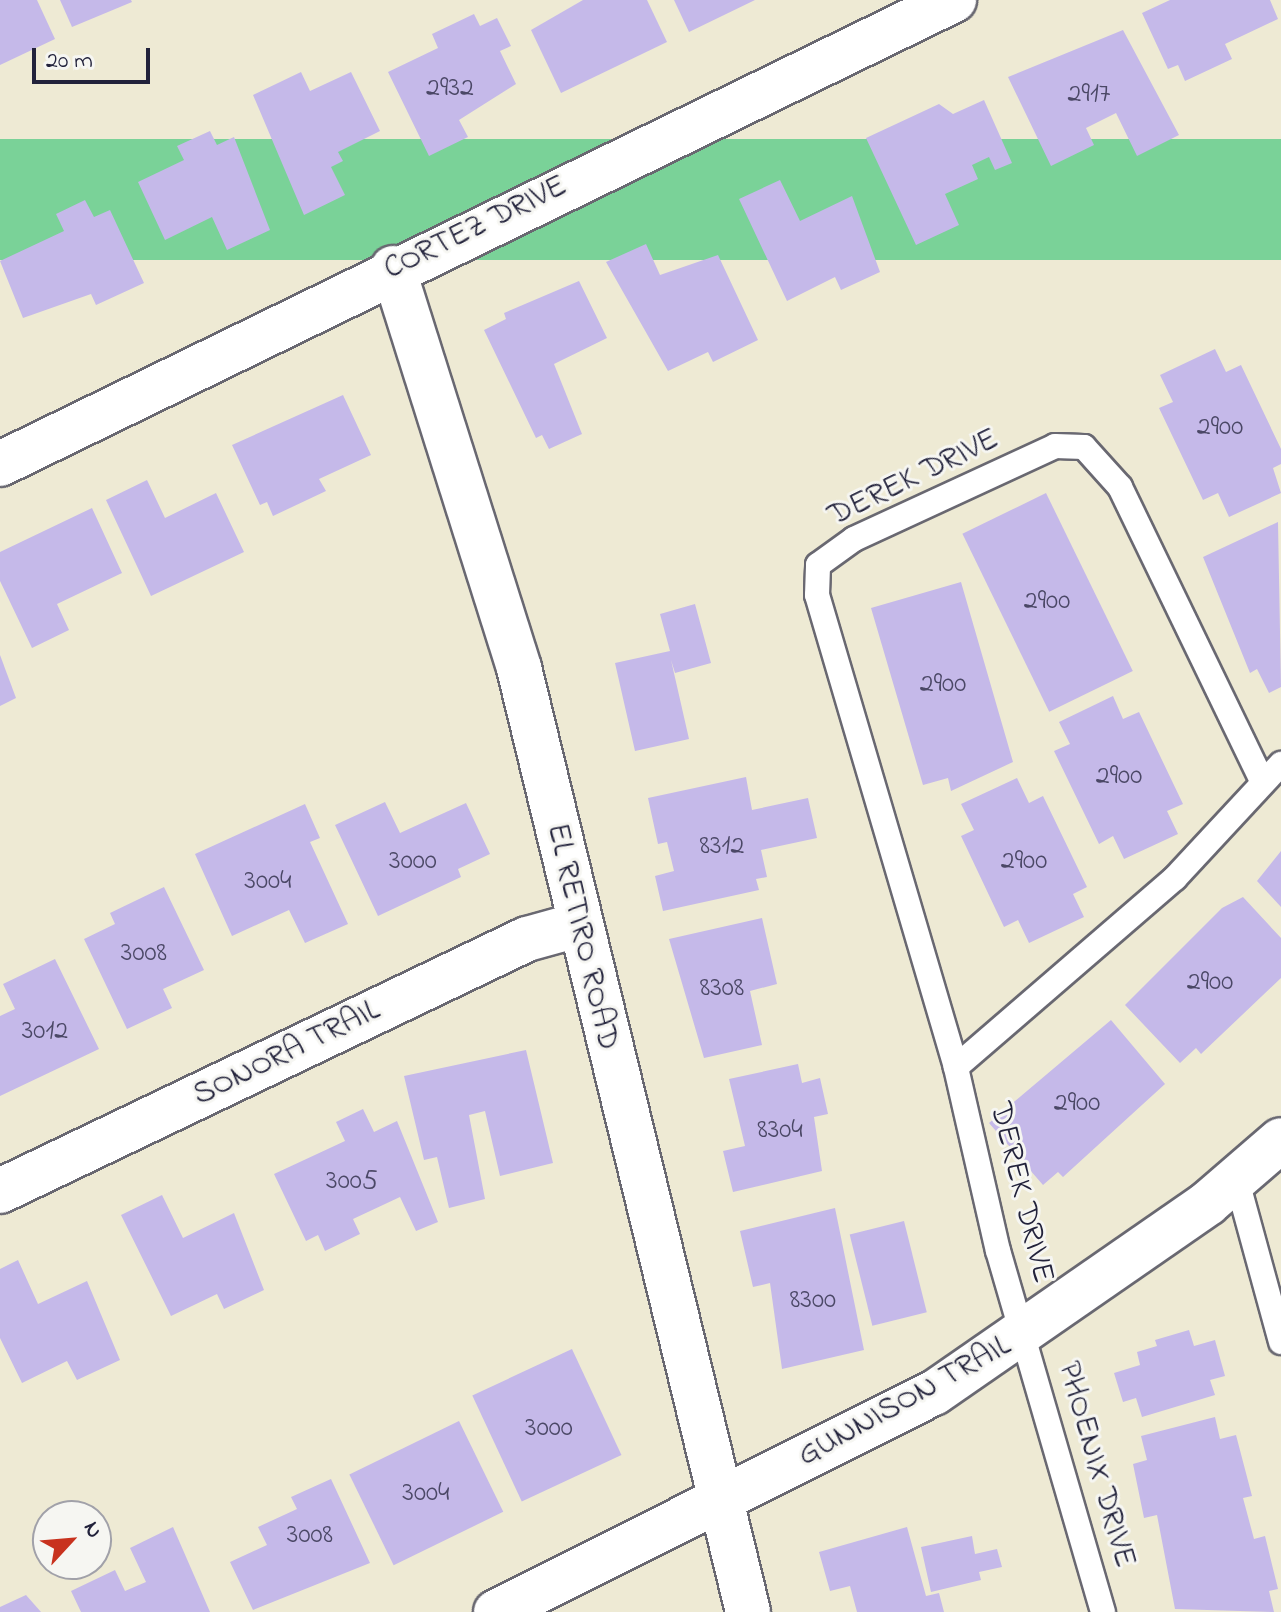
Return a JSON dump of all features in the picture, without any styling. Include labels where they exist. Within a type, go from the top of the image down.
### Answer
[{"type":"street","name":"CORTEZ DRIVE","points":[[0,464],[393,268],[954,0]]},
{"type":"street","name":"EL RETIRO ROAD","points":[[393,268],[519,668],[578,925],[748,1612]]},
{"type":"street","name":"SONORA TRAIL","points":[[0,1191],[527,939],[578,925]]},
{"type":"street","name":"GUNNISON TRAIL","points":[[496,1612],[720,1503],[934,1393],[1025,1335],[1237,1181],[1281,1140]]},
{"type":"lane","name":"DEREK DRIVE","points":[[1025,1335],[956,1067],[817,595],[818,565],[854,539],[1055,446],[1084,447],[1120,487],[1262,781]]},
{"type":"lane","name":"DEREK DRIVE","points":[[956,1067],[1175,878],[1281,764]]},
{"type":"lane","points":[[1237,1181],[1281,1342]]},
{"type":"lane","name":"PHOENIX DRIVE","points":[[1025,1335],[1103,1612]]},
{"type":"green space","points":[[0,139],[1281,139],[1281,260],[0,260]]},
{"type":"building","points":[[0,0],[37,0],[55,39],[0,65]]},
{"type":"building","points":[[60,0],[131,0],[132,2],[72,27]]},
{"type":"building","points":[[583,0],[647,0],[667,42],[561,93],[531,30]]},
{"type":"building","points":[[674,0],[755,0],[689,32]]},
{"type":"building","points":[[1170,0],[1270,0],[1278,19],[1225,44],[1232,59],[1185,81],[1178,65],[1168,69],[1142,13]]},
{"type":"building","points":[[474,14],[480,26],[497,18],[511,46],[500,51],[516,84],[459,120],[468,137],[429,156],[388,72],[438,48],[432,34]]},
{"type":"building","points":[[1123,30],[1179,135],[1137,156],[1116,113],[1086,128],[1094,145],[1051,166],[1008,77]]},
{"type":"building","points":[[301,72],[310,91],[351,72],[380,131],[338,152],[343,161],[331,167],[345,195],[304,215],[253,95]]},
{"type":"building","points":[[984,100],[1012,163],[995,170],[989,157],[972,165],[978,179],[945,194],[959,225],[916,245],[866,138],[939,104],[953,114]]},
{"type":"building","points":[[210,131],[217,145],[234,137],[270,230],[227,250],[212,217],[165,240],[138,182],[184,160],[177,146]]},
{"type":"building","points":[[780,180],[800,221],[852,196],[880,272],[841,290],[835,277],[787,301],[739,199]]},
{"type":"building","points":[[85,200],[94,217],[110,210],[144,283],[96,305],[91,294],[23,318],[0,261],[64,231],[56,214]]},
{"type":"building","points":[[646,244],[660,275],[718,255],[758,340],[713,362],[708,352],[668,371],[606,262]]},
{"type":"building","points":[[579,281],[607,338],[554,364],[582,434],[549,449],[542,435],[536,438],[484,330],[506,319],[504,313]]},
{"type":"building","points":[[1215,349],[1226,372],[1241,365],[1281,449],[1281,464],[1273,468],[1281,493],[1229,517],[1218,493],[1203,500],[1159,408],[1173,402],[1160,375]]},
{"type":"building","points":[[343,395],[371,455],[319,479],[326,491],[273,516],[267,502],[260,505],[232,445]]},
{"type":"building","points":[[147,480],[165,518],[216,493],[244,552],[151,596],[106,500]]},
{"type":"building","points":[[1046,493],[1133,671],[1049,712],[962,534]]},
{"type":"building","points":[[92,508],[122,573],[57,604],[69,630],[32,648],[0,581],[0,552]]},
{"type":"building","points":[[1278,522],[1281,687],[1269,693],[1257,669],[1250,673],[1203,557]]},
{"type":"building","points":[[961,582],[1013,762],[951,791],[948,778],[923,785],[871,608]]},
{"type":"building","points":[[695,604],[711,663],[675,673],[671,660],[689,739],[635,751],[615,663],[670,651],[660,614]]},
{"type":"building","points":[[0,655],[16,698],[0,706]]},
{"type":"building","points":[[1113,696],[1123,719],[1139,712],[1183,804],[1167,811],[1178,834],[1124,859],[1113,836],[1099,844],[1054,751],[1070,744],[1059,722]]},
{"type":"building","points":[[746,777],[752,810],[808,798],[817,838],[761,850],[767,877],[756,879],[759,890],[663,911],[655,876],[674,871],[667,842],[658,844],[648,798]]},
{"type":"building","points":[[1017,778],[1029,803],[1043,796],[1087,887],[1073,894],[1084,917],[1029,943],[1018,920],[1004,927],[961,836],[974,830],[961,804]]},
{"type":"building","points":[[385,802],[400,833],[466,803],[490,854],[458,869],[461,877],[378,916],[335,825]]},
{"type":"building","points":[[305,804],[320,838],[310,842],[348,924],[305,943],[289,910],[232,936],[195,854]]},
{"type":"building","points":[[1281,851],[1281,907],[1257,881]]},
{"type":"building","points":[[164,887],[204,970],[163,989],[172,1008],[127,1029],[84,939],[115,924],[110,913]]},
{"type":"building","points":[[1243,897],[1281,938],[1281,978],[1201,1054],[1196,1048],[1180,1063],[1125,1005],[1222,908]]},
{"type":"building","points":[[762,918],[777,984],[750,991],[762,1045],[704,1058],[669,939]]},
{"type":"building","points":[[55,959],[99,1049],[0,1096],[0,1016],[15,1009],[3,984]]},
{"type":"building","points":[[1111,1020],[1165,1084],[1063,1177],[1058,1172],[1043,1185],[989,1123]]},
{"type":"building","points":[[526,1050],[553,1163],[500,1176],[485,1111],[469,1115],[485,1199],[449,1208],[437,1157],[424,1160],[404,1076]]},
{"type":"building","points":[[798,1064],[802,1083],[820,1078],[828,1114],[814,1117],[822,1171],[733,1192],[723,1151],[745,1146],[729,1079]]},
{"type":"building","points":[[363,1109],[374,1132],[397,1121],[438,1222],[416,1231],[400,1197],[353,1219],[360,1234],[325,1251],[318,1235],[306,1241],[274,1174],[345,1141],[336,1122]]},
{"type":"building","points":[[162,1195],[183,1238],[234,1213],[264,1290],[224,1309],[217,1294],[171,1316],[121,1215]]},
{"type":"building","points":[[835,1208],[864,1350],[782,1369],[770,1283],[753,1287],[740,1231]]},
{"type":"building","points":[[904,1221],[927,1312],[872,1326],[850,1235]]},
{"type":"building","points":[[18,1260],[38,1304],[87,1281],[120,1360],[77,1380],[67,1361],[22,1383],[0,1338],[0,1269]]},
{"type":"building","points":[[1189,1330],[1194,1346],[1215,1340],[1225,1376],[1210,1380],[1215,1395],[1142,1417],[1136,1398],[1123,1402],[1114,1373],[1140,1365],[1137,1352],[1157,1346],[1155,1340]]},
{"type":"building","points":[[572,1349],[621,1455],[522,1502],[472,1395]]},
{"type":"building","points":[[1215,1417],[1220,1439],[1236,1435],[1252,1496],[1243,1498],[1254,1539],[1265,1536],[1278,1589],[1269,1591],[1274,1612],[1175,1609],[1157,1515],[1144,1518],[1133,1464],[1147,1460],[1141,1436]]},
{"type":"building","points":[[459,1421],[503,1512],[394,1565],[349,1474]]},
{"type":"building","points":[[331,1479],[370,1563],[253,1610],[230,1562],[267,1545],[258,1527],[297,1509],[291,1497]]},
{"type":"building","points":[[173,1527],[210,1612],[81,1612],[71,1591],[94,1580],[112,1580],[112,1571],[115,1570],[125,1591],[146,1582],[130,1548]]},
{"type":"building","points":[[907,1527],[926,1596],[939,1593],[944,1612],[857,1612],[850,1586],[830,1591],[819,1552]]},
{"type":"building","points":[[972,1536],[975,1554],[997,1549],[1002,1567],[979,1572],[981,1580],[931,1592],[921,1547]]},
{"type":"building","points":[[26,1595],[41,1612],[0,1612],[0,1607]]}]
